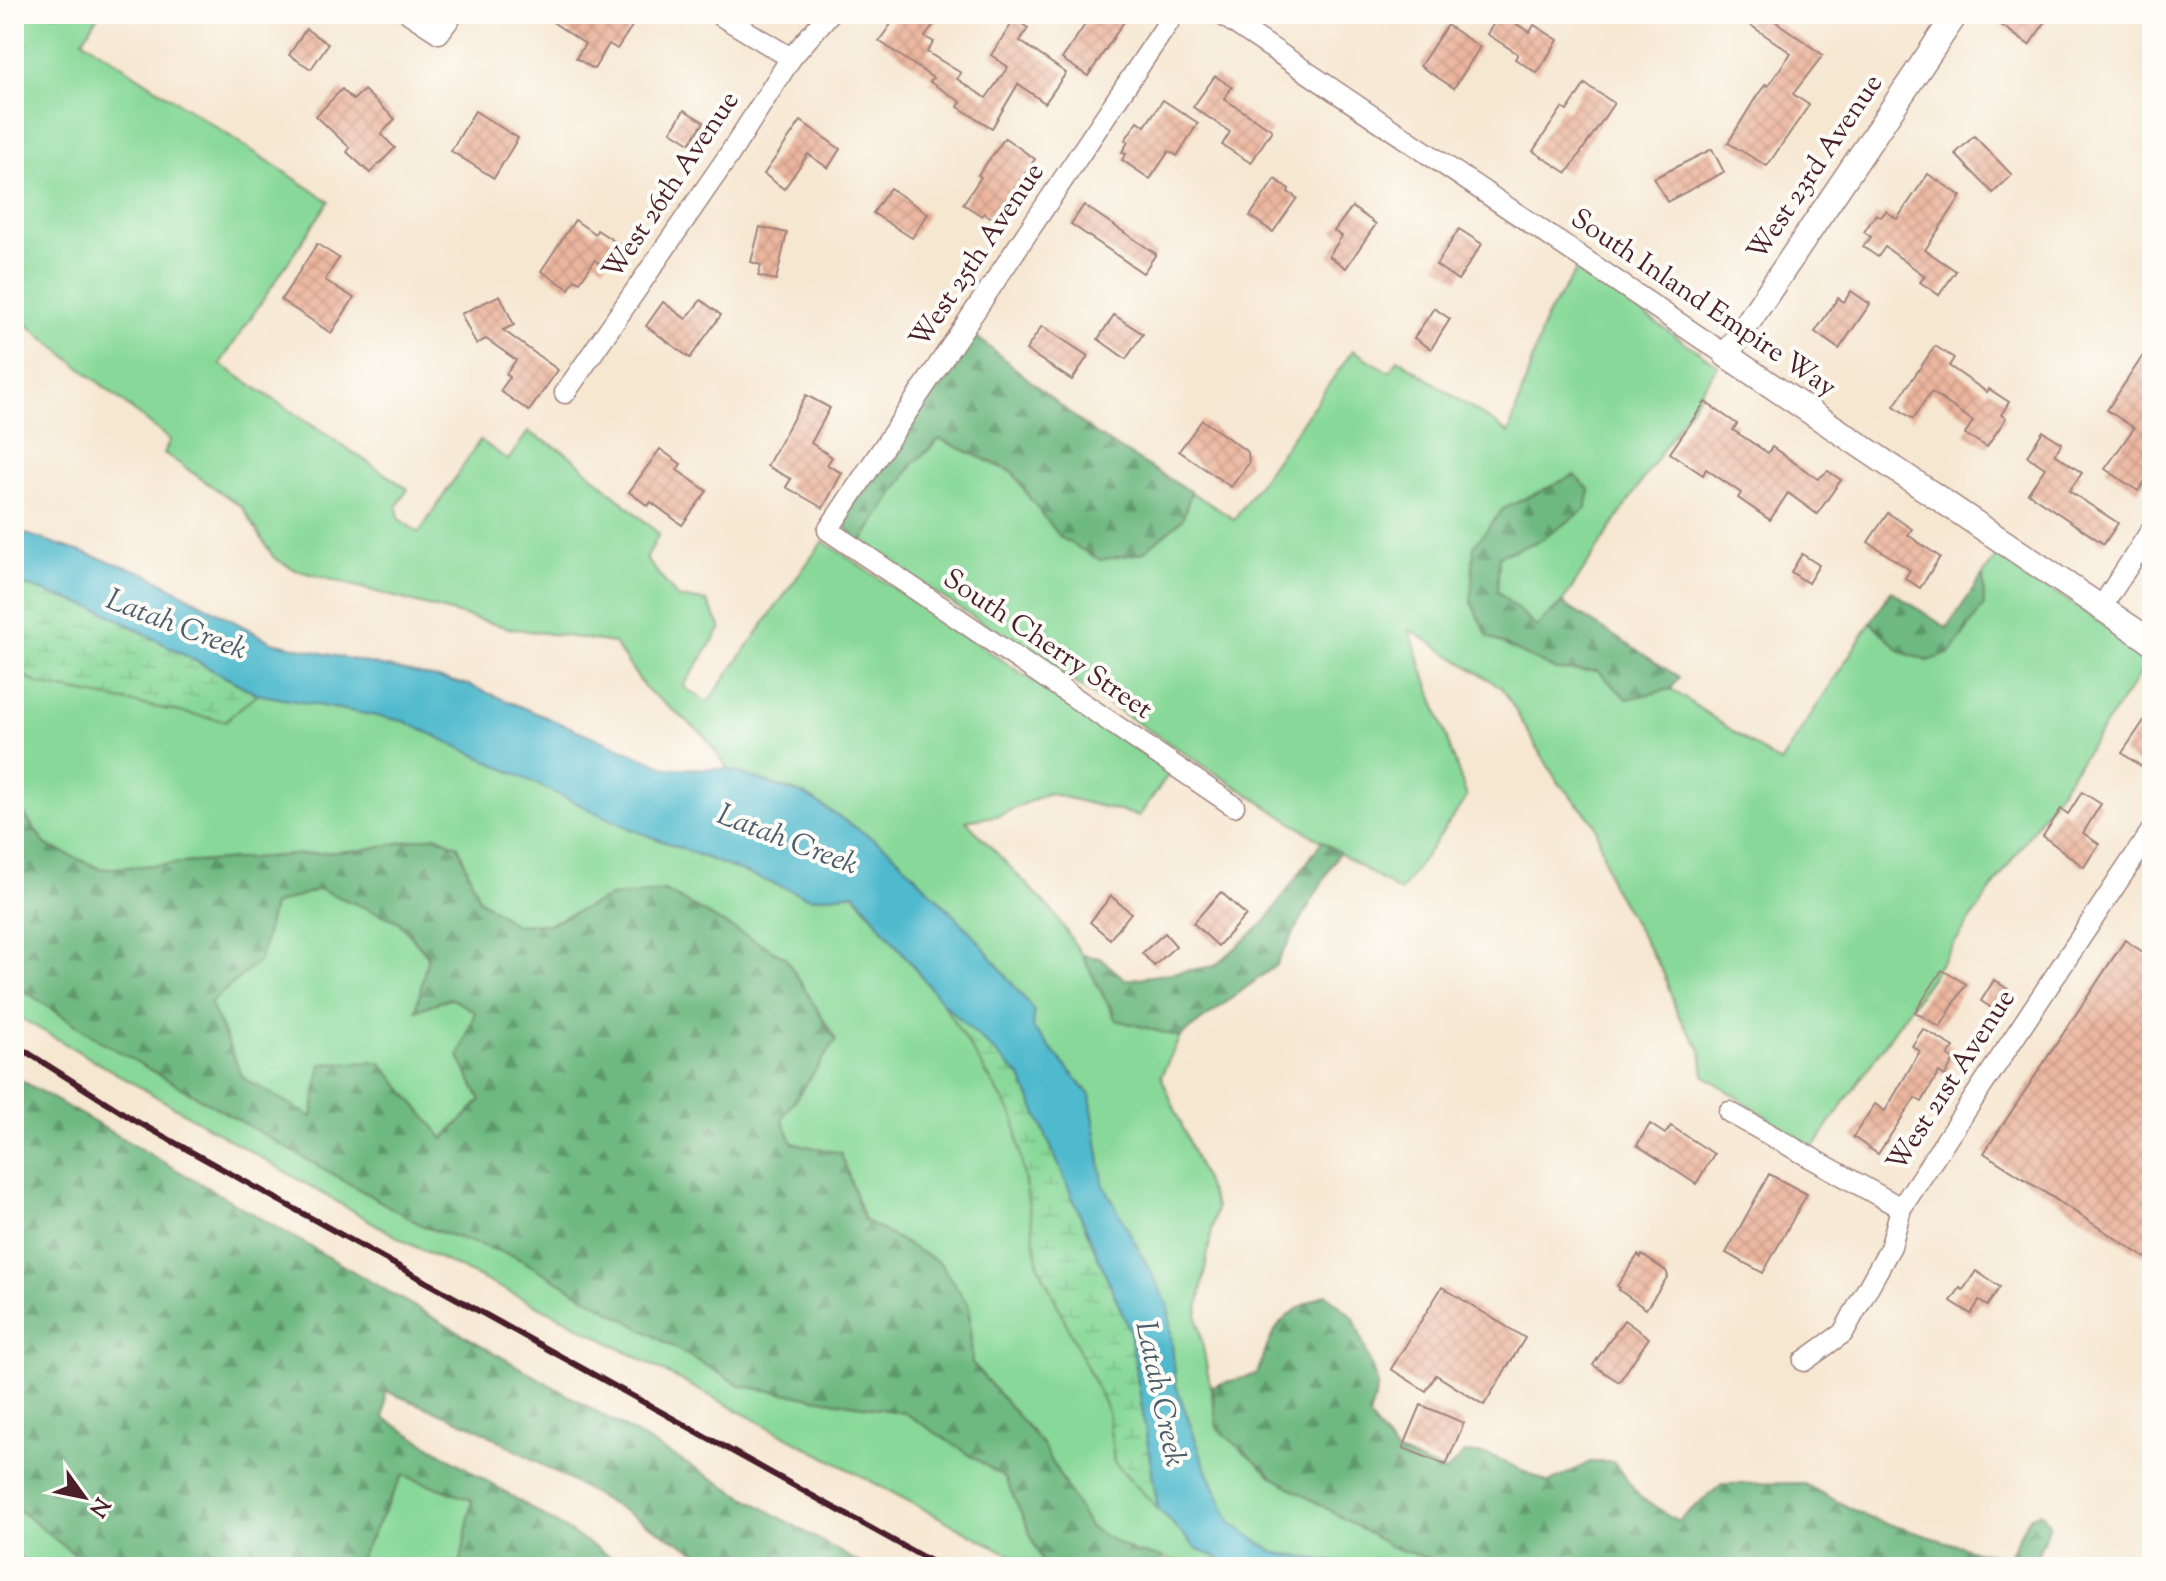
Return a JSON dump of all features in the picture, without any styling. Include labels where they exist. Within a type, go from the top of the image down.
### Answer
[{"type":"street","points":[[410,14],[439,33],[453,14]]},
{"type":"street","points":[[718,14],[791,58]]},
{"type":"street","name":"West 26th Avenue","points":[[565,393],[729,155],[791,58],[829,14]]},
{"type":"street","name":"West 25th Avenue","points":[[828,530],[1174,14]]},
{"type":"street","name":"South Inland Empire Way","points":[[1221,14],[2152,642]]},
{"type":"street","name":"West 23rd Avenue","points":[[1726,355],[1956,14]]},
{"type":"street","points":[[2101,608],[2152,529]]},
{"type":"street","name":"South Cherry Street","points":[[828,530],[1234,806]]},
{"type":"street","name":"West 21st Avenue","points":[[1804,1361],[1843,1333],[1891,1246],[1901,1208],[2152,830]]},
{"type":"street","points":[[1729,1112],[1901,1208]]},
{"type":"green space","points":[[14,14],[99,14],[83,40],[329,201],[220,364],[408,489],[397,506],[399,519],[419,533],[480,440],[508,460],[528,432],[567,453],[659,534],[646,559],[678,598],[707,601],[721,628],[683,687],[708,702],[823,541],[1170,772],[1139,816],[1048,793],[1000,815],[966,821],[1054,913],[1082,955],[1116,1020],[1180,1037],[1161,1076],[1216,1207],[1197,1315],[1218,1428],[1273,1477],[1392,1547],[1456,1567],[1368,1567],[1275,1553],[1231,1524],[1205,1466],[1176,1385],[1168,1305],[1103,1183],[1090,1095],[1033,1028],[1034,1011],[977,939],[890,850],[807,796],[728,769],[703,734],[645,688],[614,643],[509,628],[296,570],[274,558],[242,507],[164,453],[170,440],[14,314]]},
{"type":"green space","points":[[1577,269],[1718,365],[1562,603],[1536,627],[1497,591],[1499,556],[1541,540],[1574,475],[1472,580],[1556,670],[1598,671],[1627,699],[1671,689],[1780,763],[1871,622],[1901,652],[1928,661],[1984,605],[1983,575],[1998,554],[2152,657],[1813,1148],[1704,1075],[1701,1050],[1677,1013],[1664,974],[1611,884],[1595,824],[1557,781],[1502,688],[1409,629],[1467,797],[1400,892],[860,544],[914,463],[940,439],[1013,473],[1031,500],[1182,520],[1191,492],[1234,519],[1353,350],[1389,372],[1398,359],[1509,433],[1546,317]]},
{"type":"green space","points":[[972,333],[1094,433],[1191,492],[1182,520],[1142,553],[1100,560],[1061,538],[1013,472],[940,439],[914,463],[860,544],[847,528],[846,514]]},
{"type":"green space","points":[[1574,475],[1590,490],[1586,509],[1541,540],[1499,556],[1497,591],[1536,627],[1562,603],[1679,677],[1671,689],[1627,699],[1598,671],[1556,670],[1488,637],[1471,601],[1474,546],[1503,509]]},
{"type":"green space","points":[[1983,575],[1984,605],[1951,653],[1928,661],[1901,652],[1871,622],[1891,591],[1947,628]]},
{"type":"green space","points":[[14,582],[101,610],[257,694],[225,721],[39,684],[14,671]]},
{"type":"green space","points":[[14,671],[39,684],[225,721],[257,694],[404,721],[631,829],[811,898],[854,893],[941,1001],[1014,1117],[1039,1266],[1108,1411],[1114,1462],[1197,1549],[1238,1567],[1205,1567],[1136,1553],[1089,1527],[1042,1444],[972,1363],[969,1306],[940,1263],[863,1220],[841,1153],[793,1144],[781,1119],[836,1040],[610,898],[549,924],[515,925],[479,899],[458,846],[435,836],[362,850],[101,869],[46,845],[14,800]]},
{"type":"green space","points":[[14,800],[46,845],[101,869],[362,850],[435,836],[458,846],[479,899],[515,925],[549,924],[610,897],[665,891],[785,957],[836,1040],[782,1119],[793,1143],[841,1153],[864,1220],[940,1263],[969,1306],[972,1363],[1042,1444],[1089,1527],[1136,1553],[1162,1557],[1161,1567],[1045,1567],[1005,1478],[905,1413],[742,1386],[514,1256],[425,1227],[102,1042],[14,984]],"holes":[[[319,889],[398,921],[428,955],[416,1010],[451,998],[475,1012],[459,1057],[481,1100],[444,1139],[380,1062],[321,1064],[312,1117],[243,1078],[210,1003],[260,960],[273,905]]]},
{"type":"green space","points":[[1322,841],[1339,852],[1276,965],[1180,1037],[1116,1020],[1082,955],[1100,958],[1126,980],[1215,966],[1265,922]]},
{"type":"green space","points":[[319,888],[398,921],[428,956],[417,1010],[451,998],[475,1012],[459,1057],[481,1100],[443,1139],[380,1062],[321,1064],[312,1118],[243,1078],[210,1003],[260,960],[273,905]]},
{"type":"green space","points":[[14,984],[102,1042],[425,1227],[514,1256],[742,1386],[905,1413],[1005,1478],[1045,1567],[1033,1567],[563,1318],[408,1243],[14,1014]]},
{"type":"green space","points":[[941,1001],[1021,1077],[1130,1331],[1158,1509],[1114,1462],[1108,1411],[1039,1266],[1014,1117]]},
{"type":"green space","points":[[14,1076],[866,1567],[723,1567],[475,1427],[386,1391],[384,1418],[627,1567],[460,1567],[472,1500],[403,1475],[355,1567],[203,1567],[178,1552],[150,1567],[90,1567],[14,1506]]},
{"type":"green space","points":[[1326,1294],[1354,1318],[1378,1385],[1369,1417],[1396,1452],[1446,1472],[1464,1453],[1490,1455],[1549,1483],[1590,1462],[1613,1462],[1640,1497],[1678,1521],[1722,1484],[1802,1483],[1869,1518],[1976,1551],[2008,1557],[2029,1517],[2041,1512],[2050,1524],[2036,1558],[2041,1567],[1456,1567],[1392,1547],[1273,1477],[1217,1428],[1212,1386],[1257,1374],[1268,1344],[1280,1324],[1297,1309]]},
{"type":"green space","points":[[403,1475],[472,1500],[460,1567],[355,1567]]},
{"type":"green space","points":[[14,1506],[90,1567],[31,1567],[14,1553]]},
{"type":"green space","points":[[178,1552],[203,1567],[150,1567]]},
{"type":"water","name":"Latah Creek","points":[[14,530],[145,573],[272,642],[469,685],[668,768],[728,769],[807,796],[890,850],[976,938],[1034,1011],[1033,1028],[1090,1095],[1103,1183],[1168,1305],[1176,1385],[1205,1466],[1231,1523],[1275,1553],[1368,1567],[1238,1567],[1197,1549],[1158,1509],[1130,1331],[1021,1077],[941,1001],[855,893],[811,898],[631,829],[404,721],[257,694],[101,610],[14,582]]},
{"type":"building","points":[[541,14],[640,14],[617,49],[609,44],[594,69],[576,58],[585,44]]},
{"type":"building","points":[[898,14],[941,14],[925,37],[934,42],[927,52],[961,73],[957,79],[986,98],[1008,67],[991,55],[1015,19],[1028,28],[1020,41],[1066,73],[1045,103],[1018,84],[992,128],[958,107],[961,102],[930,82],[933,78],[879,41]]},
{"type":"building","points":[[1092,14],[1115,14],[1125,20],[1088,76],[1062,59]]},
{"type":"building","points":[[1500,14],[1530,32],[1534,25],[1558,40],[1537,73],[1515,59],[1518,54],[1487,34]]},
{"type":"building","points":[[1751,14],[1761,14],[1775,21],[1823,55],[1793,94],[1809,105],[1767,166],[1728,143],[1756,97],[1766,84],[1768,86],[1791,53],[1746,22]]},
{"type":"building","points":[[1986,14],[2051,14],[2029,45]]},
{"type":"building","points":[[1447,25],[1480,47],[1454,88],[1420,66]]},
{"type":"building","points":[[306,29],[328,44],[311,69],[289,55]]},
{"type":"building","points":[[1215,76],[1232,87],[1224,99],[1272,130],[1251,163],[1222,145],[1230,132],[1193,107]]},
{"type":"building","points":[[1585,84],[1614,103],[1567,173],[1533,151],[1562,108],[1567,111]]},
{"type":"building","points":[[342,89],[353,100],[364,90],[395,119],[381,134],[395,148],[370,173],[347,152],[350,148],[316,116]]},
{"type":"building","points":[[1163,100],[1198,123],[1177,156],[1169,151],[1150,179],[1122,160],[1126,154],[1122,152],[1128,142],[1125,140],[1138,121],[1145,126]]},
{"type":"building","points":[[684,110],[704,122],[690,143],[671,131]]},
{"type":"building","points":[[475,111],[518,138],[494,178],[451,151]]},
{"type":"building","points":[[801,121],[840,149],[828,168],[808,154],[784,189],[764,174]]},
{"type":"building","points":[[1974,136],[2012,175],[1993,193],[1955,154]]},
{"type":"building","points":[[1005,138],[1035,159],[994,219],[984,213],[982,216],[963,204],[981,177],[978,175]]},
{"type":"building","points":[[1712,149],[1724,172],[1667,202],[1654,178]]},
{"type":"building","points":[[1928,174],[1961,196],[1925,250],[1956,271],[1939,295],[1920,282],[1925,276],[1885,247],[1878,257],[1863,247],[1871,237],[1864,232],[1876,214],[1881,217],[1886,211],[1897,219]]},
{"type":"building","points":[[1275,179],[1297,198],[1273,232],[1250,216]]},
{"type":"building","points":[[890,188],[928,214],[912,238],[873,213]]},
{"type":"building","points":[[1084,205],[1156,254],[1143,273],[1071,224]]},
{"type":"building","points":[[1352,207],[1376,224],[1346,268],[1329,256],[1342,236],[1334,231]]},
{"type":"building","points":[[575,220],[595,234],[597,230],[619,244],[604,267],[595,260],[580,282],[575,279],[569,289],[541,271]]},
{"type":"building","points":[[760,227],[787,233],[776,280],[758,276],[761,265],[751,262]]},
{"type":"building","points":[[1459,229],[1482,244],[1458,280],[1436,265]]},
{"type":"building","points":[[317,244],[339,258],[325,280],[354,298],[331,333],[281,300]]},
{"type":"building","points":[[1851,291],[1870,304],[1839,349],[1815,332],[1838,298],[1844,302]]},
{"type":"building","points":[[500,295],[514,325],[503,330],[558,370],[529,411],[500,391],[510,377],[506,374],[516,360],[486,339],[476,344],[461,314]]},
{"type":"building","points":[[701,300],[721,315],[690,358],[646,326],[663,302],[686,319]]},
{"type":"building","points":[[1434,308],[1450,319],[1431,349],[1414,338]]},
{"type":"building","points":[[1114,315],[1143,334],[1126,359],[1098,339]]},
{"type":"building","points":[[1042,326],[1088,356],[1072,380],[1026,350]]},
{"type":"building","points":[[2152,342],[2152,471],[2138,491],[2105,469],[2134,428],[2107,410]]},
{"type":"building","points":[[1935,346],[1954,358],[1949,366],[1987,392],[1989,389],[2009,402],[2001,415],[2006,418],[1987,447],[1965,434],[1973,421],[1931,392],[1913,419],[1894,406]]},
{"type":"building","points":[[806,395],[830,408],[811,443],[832,457],[827,465],[842,473],[823,508],[786,487],[791,479],[767,466]]},
{"type":"building","points":[[1705,402],[1737,424],[1733,430],[1768,453],[1772,447],[1818,479],[1828,471],[1841,480],[1817,514],[1788,493],[1770,520],[1738,498],[1741,493],[1706,469],[1703,475],[1670,453]]},
{"type":"building","points":[[1202,420],[1248,452],[1249,463],[1231,487],[1179,451]]},
{"type":"building","points":[[2043,431],[2062,443],[2055,454],[2082,473],[2069,491],[2118,523],[2104,544],[2028,493],[2045,468],[2027,456]]},
{"type":"building","points":[[660,449],[681,464],[677,470],[707,491],[682,525],[651,502],[648,506],[629,492]]},
{"type":"building","points":[[1888,513],[1912,529],[1908,535],[1940,557],[1920,588],[1905,578],[1910,570],[1868,542]]},
{"type":"building","points":[[1802,554],[1819,565],[1808,583],[1791,572]]},
{"type":"building","points":[[2152,709],[2152,774],[2122,753]]},
{"type":"building","points":[[2082,792],[2101,804],[2083,833],[2099,844],[2084,867],[2043,836],[2061,809],[2068,814]]},
{"type":"building","points":[[1221,892],[1246,915],[1218,946],[1193,923]]},
{"type":"building","points":[[1111,896],[1131,913],[1110,939],[1090,922]]},
{"type":"building","points":[[1165,933],[1176,946],[1154,966],[1142,953]]},
{"type":"building","points":[[2125,940],[2152,958],[2152,1262],[1984,1153]]},
{"type":"building","points":[[1942,970],[1966,984],[1940,1027],[1915,1012]]},
{"type":"building","points":[[1994,980],[2009,990],[1995,1010],[1981,1001]]},
{"type":"building","points":[[1923,1029],[1954,1047],[1948,1056],[1954,1060],[1945,1076],[1939,1072],[1922,1102],[1915,1098],[1878,1154],[1853,1137],[1875,1104],[1885,1111],[1920,1051],[1912,1046]]},
{"type":"building","points":[[1650,1124],[1665,1134],[1671,1126],[1714,1154],[1696,1184],[1637,1145]]},
{"type":"building","points":[[1769,1174],[1807,1194],[1763,1273],[1726,1253]]},
{"type":"building","points":[[1638,1255],[1666,1271],[1668,1276],[1646,1309],[1617,1286]]},
{"type":"building","points":[[1976,1271],[2000,1287],[1987,1306],[1979,1301],[1971,1314],[1951,1301]]},
{"type":"building","points":[[1442,1287],[1525,1338],[1484,1405],[1436,1375],[1426,1391],[1391,1369]]},
{"type":"building","points":[[1624,1320],[1649,1338],[1619,1382],[1593,1365]]},
{"type":"building","points":[[1421,1405],[1464,1423],[1446,1465],[1403,1448]]},
{"type":"railway","points":[[14,1044],[134,1120],[941,1567]]}]
